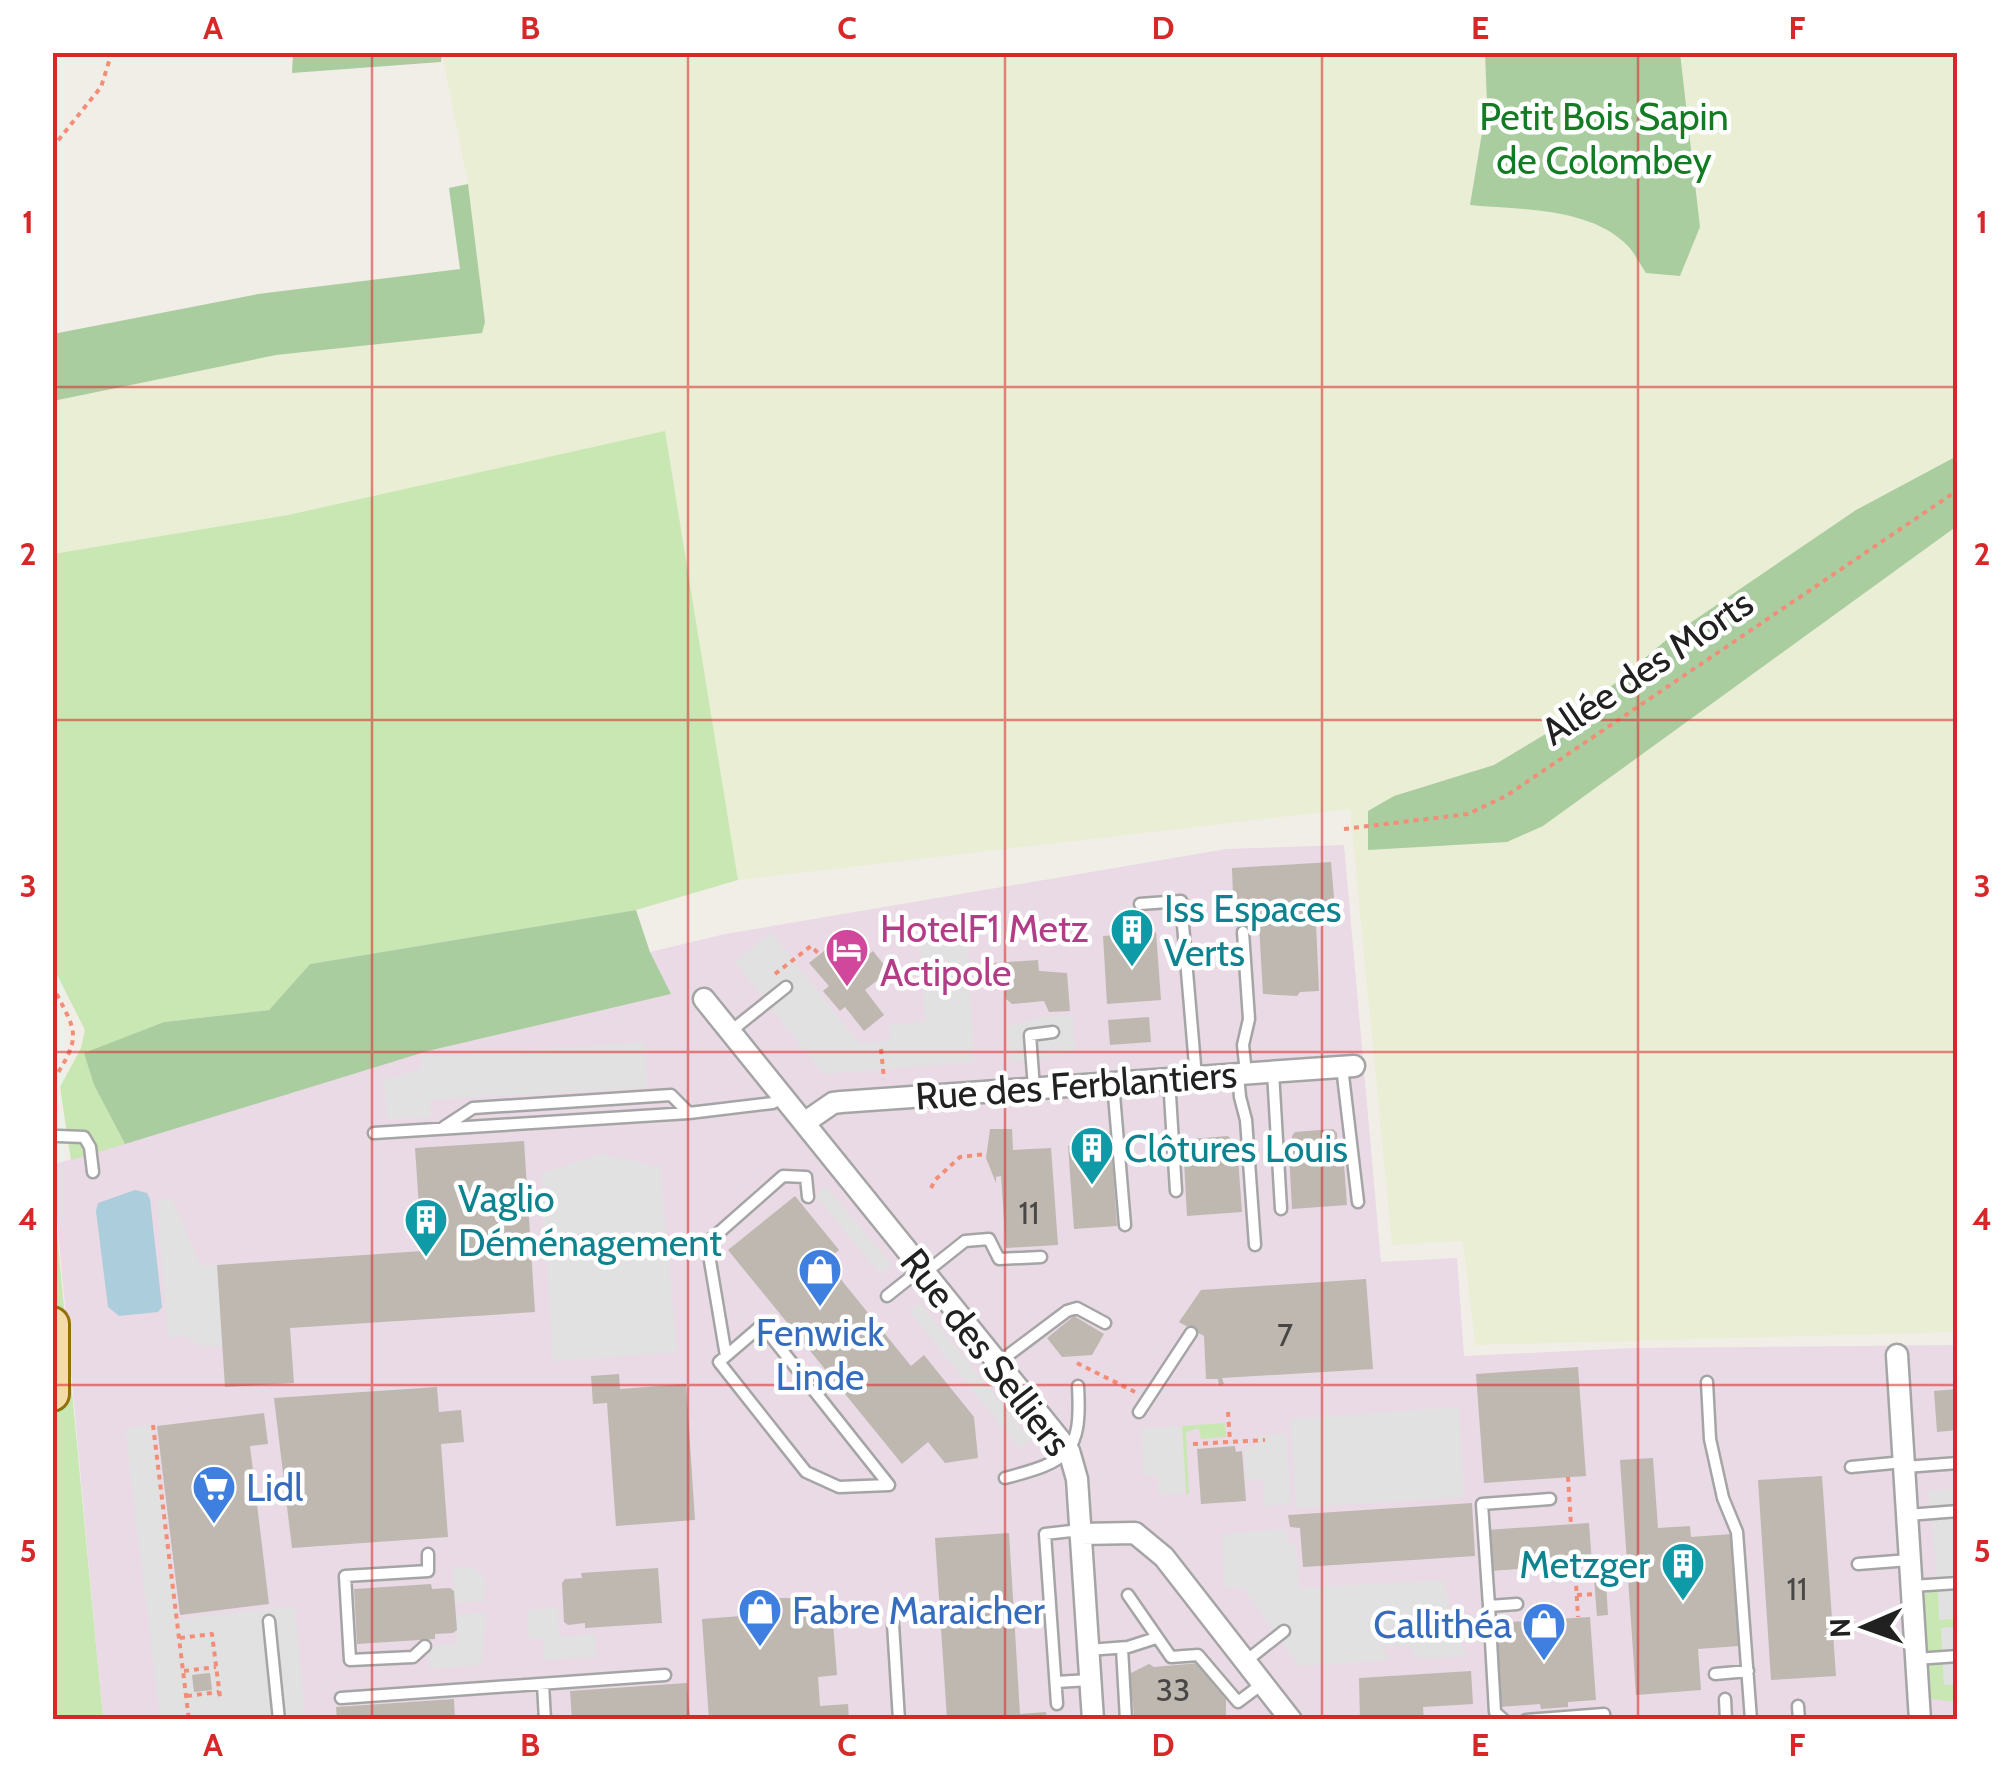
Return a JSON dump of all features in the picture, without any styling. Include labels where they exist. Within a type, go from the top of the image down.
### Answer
[{"type":"main road","points":[[52,1324],[52,1394]]},
{"type":"street","name":"Rue des Selliers","points":[[704,1000],[1069,1451],[1077,1479],[1093,1720]]},
{"type":"street","name":"Rue des Ferblantiers","points":[[804,1122],[833,1103],[1348,1067]]},
{"type":"street","points":[[1897,1355],[1920,1720]]},
{"type":"street","points":[[1080,1532],[1135,1534],[1164,1557],[1291,1720]]},
{"type":"lane","points":[[1140,904],[1181,901],[1196,1077]]},
{"type":"lane","points":[[1243,932],[1249,1018],[1240,1097],[1246,1120],[1255,1245]]},
{"type":"lane","points":[[730,1031],[786,988]]},
{"type":"lane","points":[[1034,1088],[1030,1034],[1053,1032]]},
{"type":"lane","points":[[1348,1067],[1358,1202]]},
{"type":"lane","points":[[1273,1072],[1280,1209]]},
{"type":"lane","points":[[1169,1079],[1176,1191]]},
{"type":"lane","points":[[1113,1083],[1125,1225]]},
{"type":"lane","points":[[441,1129],[473,1108],[653,1096],[671,1095],[689,1113]]},
{"type":"lane","points":[[374,1133],[689,1113],[773,1103],[784,1096]]},
{"type":"lane","points":[[58,1136],[84,1137],[90,1146],[93,1172]]},
{"type":"lane","points":[[726,1356],[707,1244],[782,1176],[806,1177],[808,1197]]},
{"type":"lane","points":[[887,1296],[964,1241],[988,1239],[999,1259],[1041,1257]]},
{"type":"lane","points":[[999,1362],[1067,1311],[1078,1308],[1105,1323]]},
{"type":"lane","points":[[762,1325],[888,1485],[839,1487],[806,1472],[719,1362],[726,1356],[762,1325]]},
{"type":"lane","points":[[1139,1412],[1191,1333]]},
{"type":"lane","points":[[1708,1382],[1710,1440],[1723,1498],[1737,1532],[1751,1720]]},
{"type":"lane","points":[[1005,1478],[1043,1468],[1069,1451],[1080,1422],[1078,1386]]},
{"type":"lane","points":[[1850,1467],[1958,1463]]},
{"type":"lane","points":[[1504,1720],[1495,1712],[1482,1504],[1550,1499]]},
{"type":"lane","points":[[1908,1515],[1958,1511]]},
{"type":"lane","points":[[1058,1704],[1045,1534],[1080,1532]]},
{"type":"lane","points":[[425,1646],[412,1656],[350,1660],[345,1576],[428,1570],[428,1554]]},
{"type":"lane","points":[[1858,1564],[1910,1560]]},
{"type":"lane","points":[[1912,1586],[1958,1583]]},
{"type":"lane","points":[[1128,1596],[1170,1657],[1198,1655],[1238,1702],[1262,1683]]},
{"type":"lane","points":[[1489,1606],[1517,1604]]},
{"type":"lane","points":[[269,1621],[279,1720]]},
{"type":"lane","points":[[894,1624],[899,1720]]},
{"type":"lane","points":[[1246,1661],[1284,1630]]},
{"type":"lane","points":[[1088,1650],[1122,1648],[1156,1638]]},
{"type":"lane","points":[[1122,1648],[1126,1720]]},
{"type":"lane","points":[[1916,1658],[1958,1656]]},
{"type":"lane","points":[[1715,1674],[1748,1672]]},
{"type":"lane","points":[[341,1698],[665,1675]]},
{"type":"lane","points":[[1056,1682],[1090,1680]]},
{"type":"lane","points":[[542,1684],[545,1720]]},
{"type":"lane","points":[[1725,1699],[1726,1720]]},
{"type":"lane","points":[[1798,1706],[1799,1720]]},
{"type":"lane","points":[[1526,1720],[1604,1714],[1605,1720]]},
{"type":"path","points":[[52,148],[101,87],[112,52]]},
{"type":"path","name":"Allée des Morts","points":[[1344,829],[1468,814],[1506,796],[1958,490]]},
{"type":"path","points":[[776,974],[811,946],[818,953]]},
{"type":"path","points":[[52,984],[76,1036],[74,1050],[52,1082]]},
{"type":"path","points":[[881,1049],[885,1098]]},
{"type":"path","points":[[931,1188],[960,1157],[986,1154]]},
{"type":"path","points":[[1077,1363],[1148,1400]]},
{"type":"path","points":[[1228,1412],[1230,1442]]},
{"type":"path","points":[[152,1425],[190,1720]]},
{"type":"path","points":[[1193,1444],[1265,1440]]},
{"type":"path","points":[[1568,1477],[1571,1525]]},
{"type":"path","points":[[1575,1566],[1578,1618]]},
{"type":"path","points":[[1577,1595],[1595,1594]]},
{"type":"path","points":[[180,1638],[212,1634],[220,1695],[187,1696]]},
{"type":"path","points":[[184,1671],[216,1667]]},
{"type":"shaded area","points":[[1344,845],[1381,1262],[1457,1258],[1464,1356],[1633,1348],[1957,1345],[1957,1719],[103,1719],[52,1165],[428,1051],[670,994],[650,952],[725,934],[1226,849]]},
{"type":"shaded area","points":[[966,923],[974,1062],[823,1074],[735,962],[771,932],[859,1043],[890,1041],[889,1025],[925,1021],[919,927]]},
{"type":"shaded area","points":[[1073,1016],[1074,1053],[1053,1055],[1051,1042],[1050,1058],[1010,1061],[1008,1026],[1042,1017]]},
{"type":"shaded area","points":[[645,1042],[647,1088],[430,1100],[431,1117],[387,1119],[384,1079],[420,1070],[420,1057]]},
{"type":"shaded area","points":[[601,1154],[660,1167],[677,1352],[553,1361],[541,1174]]},
{"type":"shaded area","points":[[826,1186],[892,1265],[880,1274],[815,1195]]},
{"type":"shaded area","points":[[172,1199],[200,1265],[217,1265],[223,1346],[204,1347],[183,1336],[168,1337],[157,1200]]},
{"type":"shaded area","points":[[920,1303],[1031,1440],[1020,1449],[909,1311]]},
{"type":"shaded area","points":[[1459,1407],[1464,1497],[1296,1508],[1290,1419]]},
{"type":"shaded area","points":[[153,1425],[178,1619],[295,1606],[305,1719],[160,1719],[125,1429]]},
{"type":"shaded area","points":[[1182,1426],[1186,1493],[1158,1494],[1157,1475],[1143,1475],[1141,1428]]},
{"type":"shaded area","points":[[1287,1434],[1291,1504],[1264,1506],[1263,1479],[1246,1480],[1244,1447],[1257,1446],[1257,1436]]},
{"type":"shaded area","points":[[1957,1488],[1957,1618],[1939,1620],[1938,1592],[1951,1590],[1951,1577],[1937,1577],[1928,1491]]},
{"type":"shaded area","points":[[1287,1529],[1288,1544],[1296,1544],[1299,1588],[1443,1580],[1458,1640],[1468,1656],[1417,1659],[1408,1645],[1382,1646],[1390,1660],[1299,1666],[1243,1588],[1224,1585],[1222,1534]]},
{"type":"shaded area","points":[[452,1567],[480,1572],[487,1586],[483,1587],[484,1601],[455,1603]]},
{"type":"shaded area","points":[[557,1607],[559,1637],[594,1634],[596,1657],[544,1660],[543,1638],[529,1639],[527,1610]]},
{"type":"shaded area","points":[[486,1612],[481,1665],[429,1669],[427,1646],[457,1644],[456,1615]]},
{"type":"shaded area","points":[[1957,1627],[1957,1684],[1944,1685],[1941,1628]]},
{"type":"green space","points":[[293,52],[442,53],[441,62],[292,73]]},
{"type":"green space","points":[[442,53],[1957,53],[1957,1332],[1475,1345],[1463,1241],[1392,1245],[1350,809],[738,880],[665,431],[288,515],[53,554],[53,401],[276,355],[482,332],[485,322],[468,184]]},
{"type":"green space","name":"Petit Bois Sapin de Colombey","points":[[1485,53],[1680,53],[1700,227],[1680,276],[1646,273],[1628,246],[1612,233],[1574,217],[1470,205],[1487,103]]},
{"type":"green space","points":[[468,184],[485,322],[482,333],[276,355],[53,401],[53,334],[258,294],[460,269],[449,188]]},
{"type":"green space","points":[[665,431],[738,880],[636,910],[310,964],[269,1010],[164,1022],[85,1053],[94,1085],[125,1144],[71,1160],[60,1087],[81,1048],[85,1030],[53,967],[53,554],[288,515]]},
{"type":"green space","points":[[1957,456],[1957,526],[1543,826],[1507,842],[1368,850],[1368,811],[1394,796],[1494,765],[1577,715],[1671,636],[1856,510]]},
{"type":"green space","points":[[636,910],[650,952],[671,994],[428,1051],[125,1144],[94,1085],[84,1053],[164,1022],[269,1010],[310,964]]},
{"type":"green space","points":[[53,1191],[103,1719],[53,1719]]},
{"type":"green space","points":[[1225,1423],[1226,1437],[1201,1439],[1199,1428],[1186,1432],[1186,1494],[1182,1426]]},
{"type":"green space","points":[[1932,1590],[1938,1592],[1940,1620],[1957,1618],[1957,1627],[1941,1628],[1942,1650],[1928,1651],[1924,1595]]},
{"type":"green space","points":[[1943,1664],[1944,1684],[1957,1684],[1957,1702],[1931,1699],[1928,1665]]},
{"type":"water","points":[[135,1190],[147,1193],[150,1199],[162,1307],[158,1312],[119,1316],[108,1307],[96,1211],[98,1203]]},
{"type":"building","points":[[1331,862],[1336,921],[1316,923],[1319,991],[1300,992],[1297,996],[1263,994],[1259,925],[1234,925],[1232,868]]},
{"type":"building","name":"Iss Espaces Verts","points":[[1156,932],[1161,1000],[1107,1004],[1103,936]]},
{"type":"building","name":"HotelF1 Metz Actipole","points":[[829,947],[848,970],[873,951],[889,971],[865,990],[884,1015],[864,1031],[845,1007],[840,1011],[823,991],[829,986],[809,963]]},
{"type":"building","points":[[1038,960],[1039,971],[1067,973],[1070,1011],[1049,1012],[1044,1001],[1012,1004],[1006,999],[1004,979],[995,974],[994,963]]},
{"type":"building","points":[[1149,1017],[1151,1042],[1110,1045],[1108,1020]]},
{"type":"building","points":[[990,1129],[1012,1129],[1013,1150],[1051,1148],[1058,1245],[1006,1248],[1001,1176],[996,1177],[996,1183],[986,1158]]},
{"type":"building","points":[[1333,1129],[1337,1133],[1338,1151],[1343,1151],[1347,1205],[1292,1209],[1292,1136],[1295,1132]]},
{"type":"building","points":[[1228,1136],[1232,1140],[1233,1158],[1238,1158],[1242,1212],[1187,1216],[1187,1143],[1190,1139]]},
{"type":"building","name":"Vaglio Déménagement","points":[[524,1141],[535,1312],[290,1328],[294,1383],[225,1387],[217,1265],[422,1251],[415,1148]]},
{"type":"building","name":"Clôtures Louis","points":[[1111,1143],[1117,1226],[1074,1229],[1068,1146]]},
{"type":"building","name":"Fenwick Linde","points":[[795,1196],[839,1250],[826,1261],[911,1366],[924,1355],[974,1417],[978,1458],[945,1463],[928,1442],[902,1464],[728,1250]]},
{"type":"building","points":[[1366,1279],[1373,1369],[1222,1378],[1224,1384],[1219,1386],[1218,1379],[1206,1379],[1204,1336],[1179,1322],[1201,1290]]},
{"type":"building","points":[[1074,1316],[1104,1334],[1092,1355],[1062,1357],[1047,1338]]},
{"type":"building","points":[[1578,1367],[1586,1476],[1484,1483],[1476,1374]]},
{"type":"building","points":[[619,1374],[620,1389],[686,1384],[695,1520],[616,1526],[607,1403],[593,1404],[591,1376]]},
{"type":"building","points":[[437,1387],[439,1412],[461,1410],[464,1442],[441,1444],[448,1537],[292,1548],[274,1398]]},
{"type":"building","points":[[1958,1389],[1958,1430],[1937,1432],[1934,1391]]},
{"type":"building","name":"Lidl","points":[[264,1413],[268,1444],[250,1446],[269,1604],[180,1615],[157,1426]]},
{"type":"building","points":[[1235,1446],[1236,1452],[1242,1451],[1246,1501],[1201,1504],[1197,1449]]},
{"type":"building","name":"Metzger","points":[[1653,1458],[1658,1528],[1690,1526],[1691,1537],[1732,1534],[1739,1646],[1698,1649],[1701,1690],[1636,1695],[1620,1460]]},
{"type":"building","points":[[1822,1476],[1836,1676],[1771,1680],[1758,1480]]},
{"type":"building","points":[[1472,1503],[1475,1556],[1303,1567],[1300,1528],[1290,1527],[1288,1515]]},
{"type":"building","points":[[1589,1523],[1592,1564],[1490,1571],[1487,1530]]},
{"type":"building","points":[[1009,1533],[1020,1714],[1046,1712],[1047,1720],[947,1719],[935,1538]]},
{"type":"building","points":[[1593,1566],[1605,1566],[1608,1615],[1597,1616]]},
{"type":"building","points":[[658,1568],[662,1623],[585,1628],[585,1623],[564,1622],[565,1579],[582,1578],[581,1573]]},
{"type":"building","points":[[431,1584],[432,1589],[454,1591],[457,1630],[435,1634],[435,1639],[357,1644],[354,1589]]},
{"type":"building","name":"Fabre Maraicher","points":[[778,1598],[791,1598],[792,1612],[832,1610],[837,1675],[818,1677],[820,1706],[848,1704],[849,1720],[709,1720],[702,1619],[780,1613]]},
{"type":"building","name":"Callithéa","points":[[1590,1617],[1596,1700],[1541,1709],[1540,1704],[1499,1707],[1493,1623]]},
{"type":"building","points":[[1199,1663],[1226,1698],[1226,1720],[1134,1720],[1133,1703],[1128,1700],[1127,1680],[1131,1673],[1149,1664],[1154,1667]]},
{"type":"building","points":[[1471,1671],[1473,1704],[1423,1707],[1424,1720],[1360,1720],[1359,1678]]},
{"type":"building","points":[[210,1673],[212,1690],[194,1692],[192,1675]]},
{"type":"building","points":[[687,1683],[690,1720],[572,1720],[570,1691]]},
{"type":"building","points":[[454,1699],[455,1720],[337,1720],[336,1707]]},
{"type":"place","name":"Iss Espaces Verts","points":[[1132,968]]},
{"type":"place","name":"HotelF1 Metz Actipole","points":[[847,988]]},
{"type":"place","name":"Clôtures Louis","points":[[1092,1186]]},
{"type":"place","name":"Vaglio Déménagement","points":[[426,1258]]},
{"type":"place","name":"Fenwick Linde","points":[[820,1308]]},
{"type":"place","name":"Lidl","points":[[214,1525]]},
{"type":"place","name":"Metzger","points":[[1683,1602]]},
{"type":"place","name":"Fabre Maraicher","points":[[760,1648]]},
{"type":"place","name":"Callithéa","points":[[1544,1662]]}]
